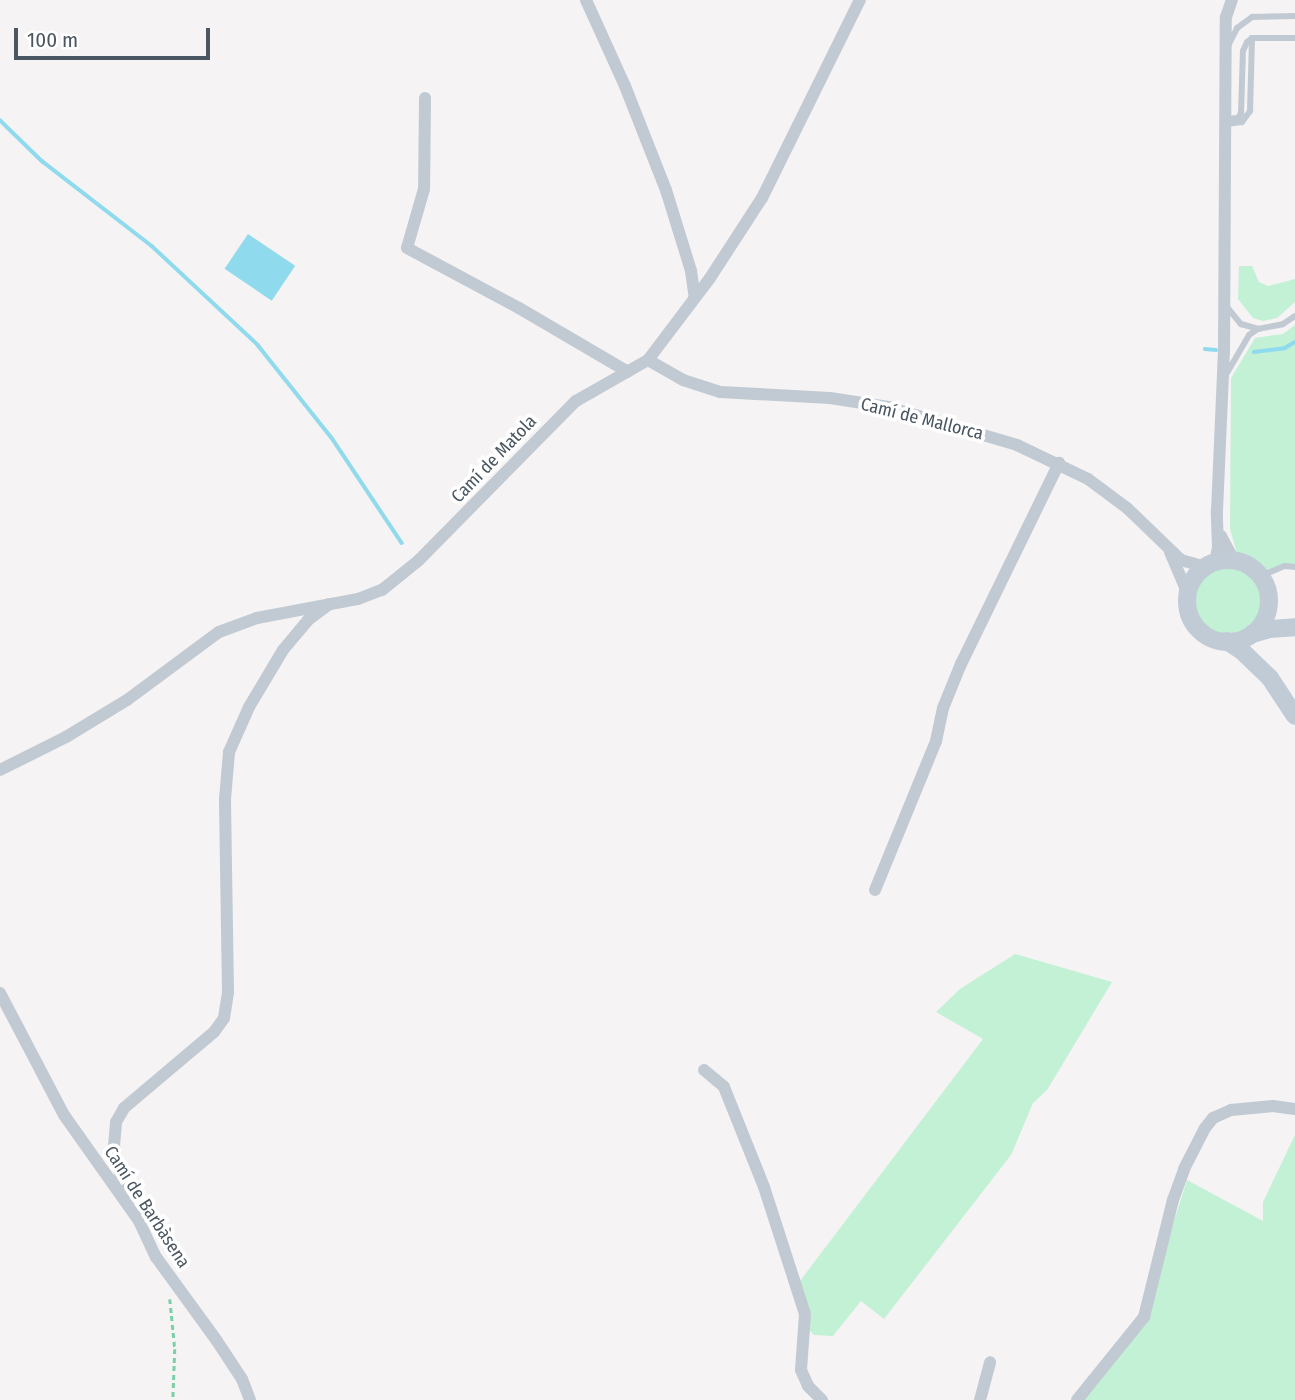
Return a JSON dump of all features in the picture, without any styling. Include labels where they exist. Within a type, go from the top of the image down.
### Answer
[{"type":"main road","points":[[1252,634],[1260,626],[1269,607],[1266,585],[1261,576],[1244,563],[1234,560],[1210,564],[1191,583],[1188,594],[1189,615],[1211,638],[1227,641],[1242,650],[1270,678],[1295,716]]},
{"type":"main road","points":[[1269,607],[1295,625]]},
{"type":"main road","points":[[1227,641],[1295,625]]},
{"type":"main road","points":[[1252,634],[1259,649],[1295,700]]},
{"type":"street","points":[[586,0],[625,86],[666,190],[691,271],[695,298]]},
{"type":"street","name":"Camí de Matola","points":[[0,771],[66,737],[127,700],[219,632],[257,618],[358,599],[382,590],[418,561],[576,401],[648,360],[695,298],[762,198],[860,0]]},
{"type":"street","points":[[1210,564],[1218,548],[1225,302],[1226,17],[1233,0]]},
{"type":"street","points":[[425,98],[424,189],[407,248],[508,302],[628,372]]},
{"type":"street","name":"Camí de Mallorca","points":[[648,360],[683,380],[720,392],[830,398],[888,407],[1017,445],[1059,463],[1111,494],[1188,564],[1210,564]]},
{"type":"street","points":[[875,890],[936,741],[943,708],[961,664],[1059,463]]},
{"type":"street","points":[[1217,528],[1234,560]]},
{"type":"street","name":"Camí de Mallorca","points":[[1169,548],[1188,594]]},
{"type":"street","points":[[126,1202],[114,1146],[116,1122],[124,1108],[214,1032],[224,1018],[228,993],[225,799],[229,752],[249,707],[283,649],[308,620],[332,602]]},
{"type":"street","name":"Camí de Barbàsena","points":[[0,993],[64,1115],[139,1221],[156,1257],[242,1379],[250,1400]]},
{"type":"street","points":[[704,1070],[724,1087],[764,1187],[806,1314],[801,1370],[808,1386],[822,1400]]},
{"type":"street","points":[[1077,1400],[1143,1317],[1173,1200],[1184,1169],[1205,1128],[1213,1118],[1231,1110],[1273,1107],[1295,1109]]},
{"type":"street","points":[[980,1400],[989,1362]]},
{"type":"lane","points":[[1226,17],[1227,0]]},
{"type":"lane","points":[[1226,50],[1237,28],[1252,17],[1295,16]]},
{"type":"lane","points":[[1226,121],[1238,118],[1241,113],[1243,51],[1252,38],[1295,38]]},
{"type":"lane","points":[[1225,302],[1228,311],[1241,324],[1258,330]]},
{"type":"lane","points":[[1223,382],[1241,345],[1258,330],[1283,324],[1295,316]]},
{"type":"lane","points":[[1261,576],[1285,566],[1295,567]]},
{"type":"path","points":[[170,1297],[176,1349],[173,1400]]},
{"type":"green space","points":[[1239,266],[1252,266],[1259,282],[1268,286],[1295,279],[1295,302],[1277,318],[1263,321],[1253,318],[1238,299]]},
{"type":"green space","points":[[1295,325],[1295,565],[1262,573],[1238,557],[1230,529],[1231,378],[1255,338],[1283,334]]},
{"type":"green space","points":[[1228,563],[1242,566],[1255,574],[1263,587],[1266,601],[1263,615],[1255,628],[1242,636],[1228,639],[1214,636],[1201,628],[1193,615],[1190,601],[1193,587],[1201,574],[1214,566]]},
{"type":"green space","points":[[1015,954],[1112,982],[1047,1090],[1033,1103],[1011,1155],[884,1319],[861,1301],[833,1336],[814,1335],[807,1328],[800,1281],[983,1039],[936,1012],[960,989]]},
{"type":"green space","points":[[1295,1135],[1295,1400],[1077,1400],[1116,1353],[1151,1294],[1187,1180],[1263,1221],[1263,1202]]},
{"type":"water","points":[[248,234],[295,266],[272,301],[225,269]]},
{"type":"waterway","points":[[0,120],[42,161],[152,246],[258,345],[332,438],[402,543]]},
{"type":"waterway","points":[[1254,352],[1285,348],[1295,342]]},
{"type":"waterway","points":[[1205,349],[1216,350]]}]
